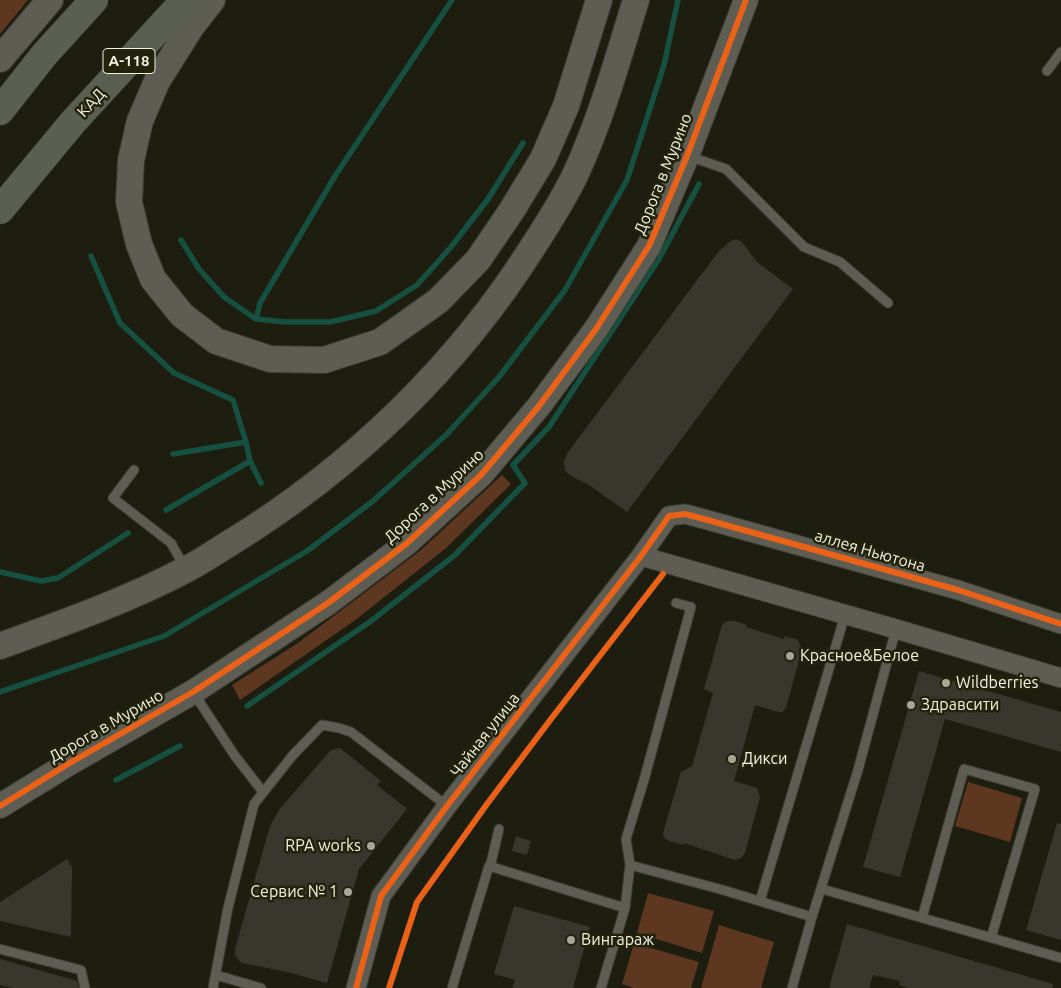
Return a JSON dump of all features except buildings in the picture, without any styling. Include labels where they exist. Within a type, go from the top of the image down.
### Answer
[{"type":"highway","points":[[0,111],[44,55],[94,0]]},
{"type":"highway","name":"КАД","points":[[0,210],[73,122],[186,0]]},
{"type":"main road","points":[[0,59],[50,0]]},
{"type":"main road","points":[[212,0],[191,27],[157,81],[140,120],[131,160],[129,202],[139,244],[153,279],[182,315],[216,341],[270,360],[324,360],[380,342],[438,301],[478,260],[512,210],[543,158],[566,106],[599,0]]},
{"type":"main road","points":[[0,646],[94,612],[186,570],[254,528],[313,487],[364,444],[421,390],[473,331],[512,281],[546,227],[576,173],[600,117],[636,0]]},
{"type":"street","name":"Дорога в Мурино","points":[[0,806],[68,764],[193,692],[328,603],[406,544],[481,475],[539,406],[601,321],[649,246],[687,156],[746,0]]},
{"type":"street","name":"аллея Ньютона","points":[[669,516],[684,514],[704,519],[958,590],[1061,624]]},
{"type":"street","name":"Чайная улица","points":[[356,988],[381,896],[447,806],[641,556],[669,516]]},
{"type":"street","points":[[641,556],[1061,678]]},
{"type":"lane","points":[[1047,71],[1061,52]]},
{"type":"lane","points":[[687,156],[726,169],[804,246],[840,262],[888,303]]},
{"type":"lane","points":[[134,470],[113,498],[171,543],[186,570]]},
{"type":"lane","points":[[601,988],[625,908],[630,866],[626,839],[691,607],[676,602]]},
{"type":"lane","points":[[760,901],[845,615]]},
{"type":"lane","points":[[792,988],[858,770],[896,629]]},
{"type":"lane","points":[[193,692],[235,756],[263,792]]},
{"type":"lane","points":[[213,988],[228,908],[254,804],[293,755],[322,725],[351,732],[447,806]]},
{"type":"lane","points":[[922,918],[964,769],[1026,786],[1036,789],[991,938]]},
{"type":"lane","points":[[452,988],[500,829]]},
{"type":"lane","points":[[630,866],[812,917]]},
{"type":"lane","points":[[490,867],[625,908]]},
{"type":"lane","points":[[822,889],[1061,958]]},
{"type":"lane","points":[[0,949],[81,970],[85,988]]},
{"type":"lane","points":[[216,975],[261,988]]},
{"type":"shaded area","points":[[0,0],[28,0],[0,34]]},
{"type":"shaded area","points":[[502,475],[511,484],[445,549],[354,621],[240,700],[232,685],[298,643],[421,550]]},
{"type":"shaded area","points":[[968,782],[1022,798],[1010,842],[955,826]]},
{"type":"shaded area","points":[[648,893],[714,911],[702,953],[637,933]]},
{"type":"shaded area","points":[[719,925],[774,942],[761,988],[701,988]]},
{"type":"shaded area","points":[[634,943],[699,962],[691,988],[634,988],[622,984]]},
{"type":"waterway","points":[[256,319],[260,303],[335,176],[452,0]]},
{"type":"waterway","points":[[0,692],[164,636],[307,551],[373,501],[447,434],[499,377],[565,290],[627,180],[664,65],[678,0]]},
{"type":"waterway","points":[[181,240],[199,269],[224,297],[256,319],[286,322],[330,322],[376,311],[417,285],[451,247],[488,199],[523,143]]},
{"type":"waterway","points":[[247,706],[371,621],[455,555],[525,483],[513,465],[549,427],[659,259],[699,184]]},
{"type":"waterway","points":[[91,256],[120,323],[174,373],[233,400],[250,461],[261,483]]},
{"type":"waterway","points":[[173,454],[246,442]]},
{"type":"waterway","points":[[166,510],[250,461]]},
{"type":"waterway","points":[[0,572],[41,581],[58,578],[128,533]]},
{"type":"waterway","points":[[116,780],[180,746]]},
{"type":"cycle path","points":[[0,806],[68,764],[193,692],[328,603],[406,544],[481,475],[539,406],[596,329],[649,246],[687,156],[746,0]]},
{"type":"cycle path","points":[[356,988],[381,896],[447,806],[641,556],[669,516],[685,514],[704,519],[958,590],[1061,624]]},
{"type":"cycle path","points":[[389,988],[417,902],[487,804],[663,574]]},
{"type":"place","name":"Красное&Белое","points":[[790,656]]},
{"type":"place","name":"Wildberries","points":[[946,683]]},
{"type":"place","name":"Здравсити","points":[[911,705]]},
{"type":"place","name":"Дикси","points":[[732,759]]},
{"type":"place","name":"RPA works","points":[[371,846]]},
{"type":"place","name":"Сервис № 1","points":[[348,892]]},
{"type":"place","name":"Вингараж","points":[[571,940]]}]
